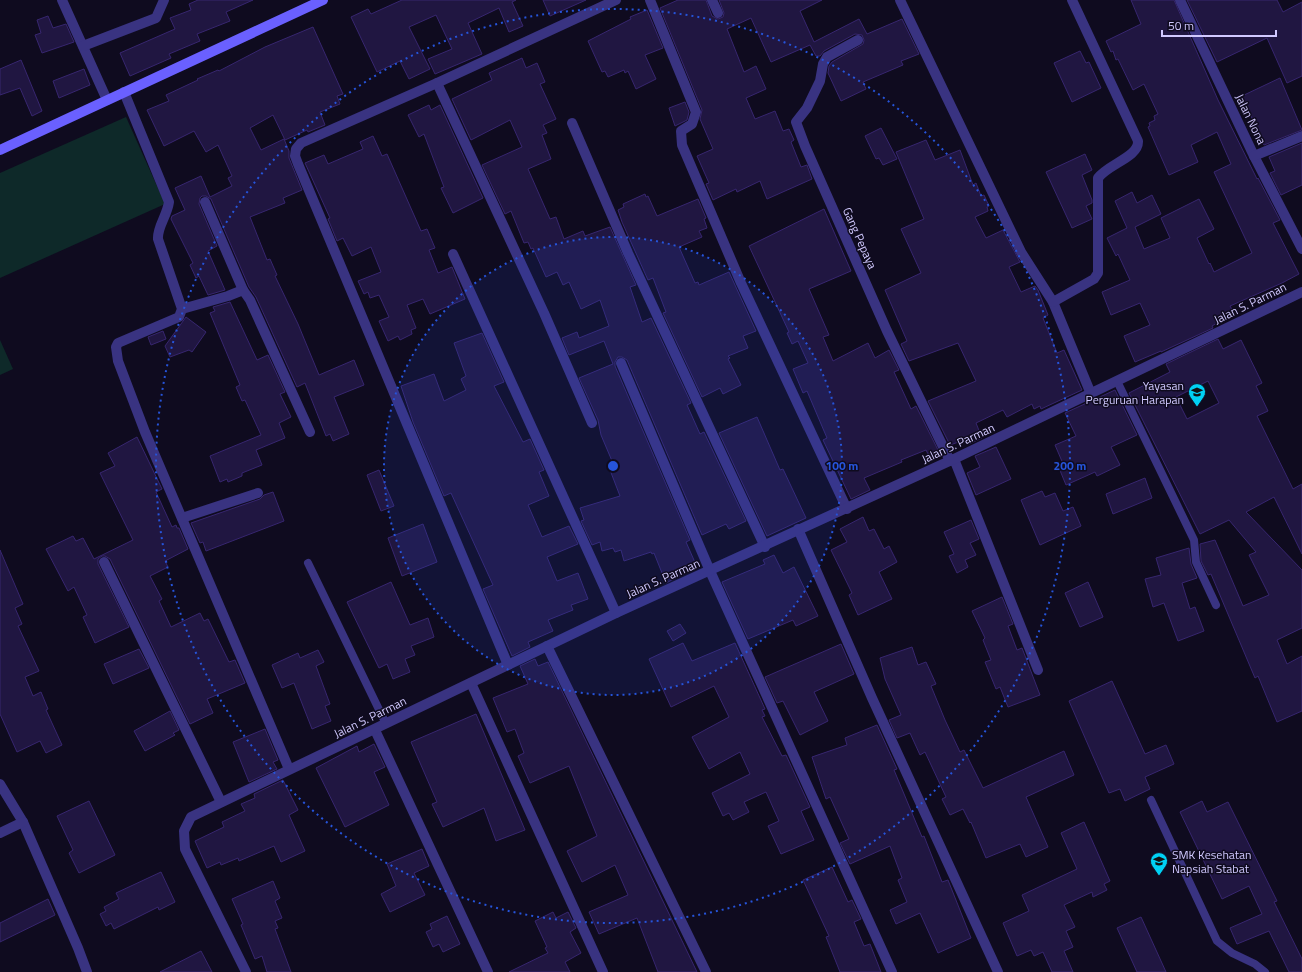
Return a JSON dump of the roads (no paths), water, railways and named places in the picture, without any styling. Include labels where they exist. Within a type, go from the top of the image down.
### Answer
[{"type":"street","points":[[62,0],[107,100]]},
{"type":"street","points":[[83,46],[156,18],[164,0]]},
{"type":"street","points":[[0,150],[323,0]]},
{"type":"street","points":[[508,665],[295,156],[296,149],[301,143],[437,83],[616,0]]},
{"type":"street","points":[[650,0],[696,112],[692,124],[681,131],[682,145],[742,283],[846,509]]},
{"type":"street","points":[[712,0],[718,13]]},
{"type":"street","points":[[900,0],[1021,252],[1053,302],[1091,394]]},
{"type":"street","points":[[1053,302],[1094,279],[1098,273],[1098,178],[1103,171],[1134,153],[1138,146],[1072,0]]},
{"type":"street","name":"Jalan Nona","points":[[1180,0],[1254,156],[1302,249]]},
{"type":"street","name":"Gang Pepaya","points":[[858,40],[826,57],[823,64],[820,82],[807,108],[796,122],[805,146],[887,331],[952,460]]},
{"type":"street","points":[[437,83],[544,313],[592,422]]},
{"type":"street","points":[[124,92],[169,202],[167,215],[157,232],[158,239],[182,309],[179,317],[118,343],[116,347],[118,362],[145,432],[289,769]]},
{"type":"street","points":[[572,123],[628,253],[765,547]]},
{"type":"street","points":[[1254,156],[1302,136]]},
{"type":"street","points":[[206,202],[243,290],[250,300],[310,432]]},
{"type":"street","points":[[453,254],[616,613]]},
{"type":"street","points":[[182,309],[228,296],[243,290]]},
{"type":"street","name":"Jalan S. Parman","points":[[246,972],[185,848],[184,831],[191,817],[616,613],[765,547],[798,530],[952,460],[1302,292]]},
{"type":"street","points":[[621,363],[710,571],[892,972]]},
{"type":"street","points":[[952,460],[1038,670]]},
{"type":"street","points":[[182,518],[258,493]]},
{"type":"street","points":[[798,530],[872,698],[998,972]]},
{"type":"street","points":[[104,562],[221,802]]},
{"type":"street","points":[[547,646],[706,972]]},
{"type":"street","points":[[471,683],[603,972]]},
{"type":"street","points":[[375,730],[488,972]]},
{"type":"street","points":[[0,784],[23,822],[87,972]]},
{"type":"street","points":[[0,833],[23,822]]},
{"type":"lane","points":[[1117,381],[1194,540],[1196,562],[1216,605]]},
{"type":"lane","points":[[308,563],[386,724]]},
{"type":"lane","points":[[1151,800],[1217,941],[1232,953],[1255,964],[1265,972]]},
{"type":"place","name":"Yayasan Perguruan Harapan","points":[[1197,407]]},
{"type":"place","name":"SMK Kesehatan Napsiah Stabat","points":[[1159,876]]}]
